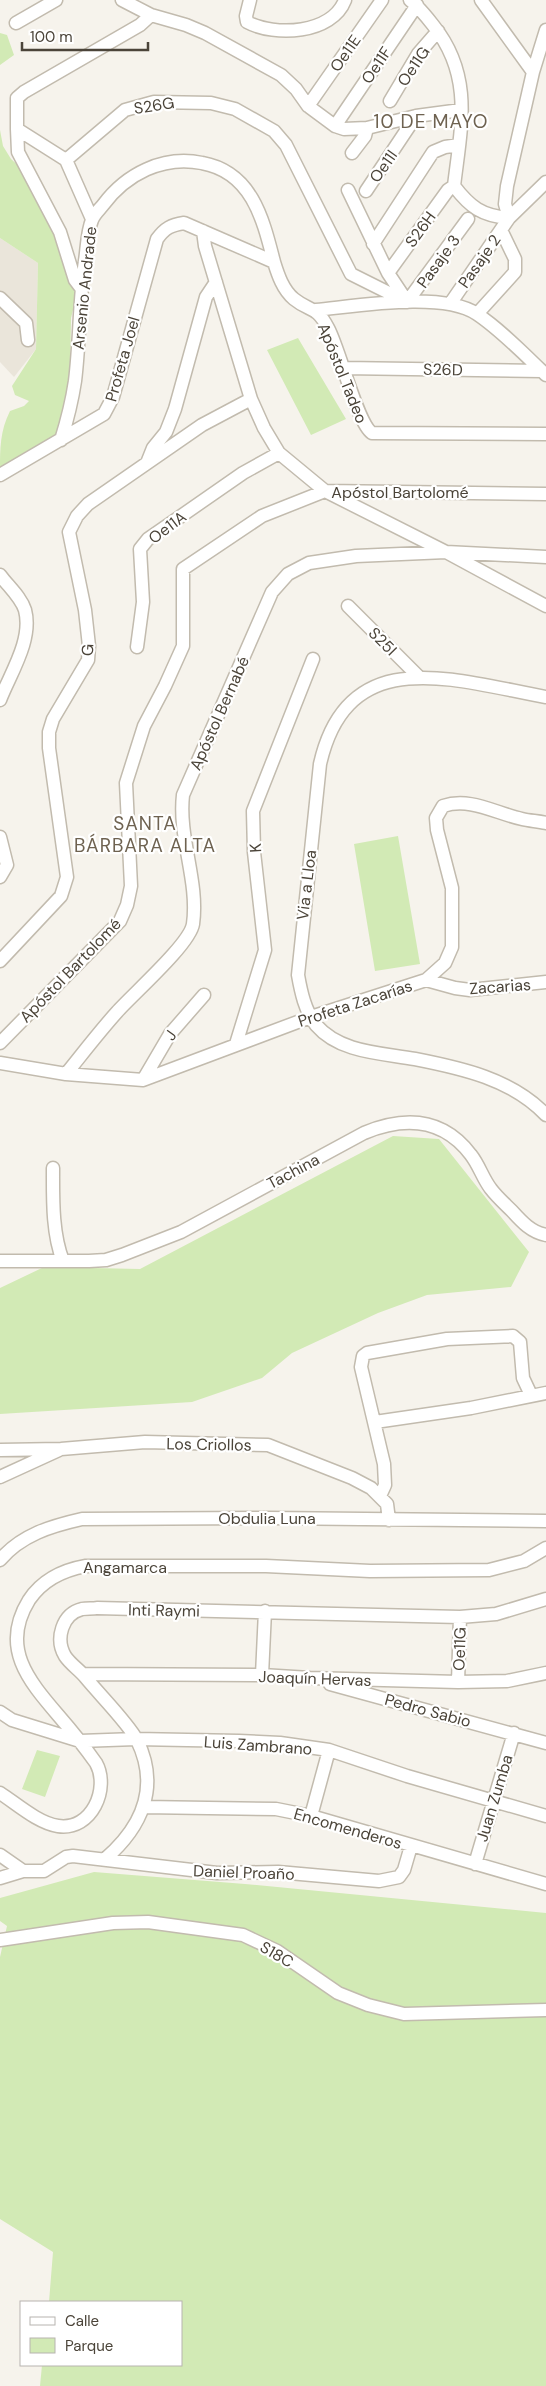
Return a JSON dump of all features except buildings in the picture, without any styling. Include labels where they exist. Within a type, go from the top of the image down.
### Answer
[{"type":"street","points":[[16,23],[56,0]]},
{"type":"street","points":[[122,0],[151,15],[186,25],[205,33],[281,75],[296,89],[308,106],[335,126],[344,129],[367,128],[416,116],[461,110]]},
{"type":"street","points":[[250,0],[246,16],[248,22],[270,30],[292,30],[317,25],[336,14],[345,0]]},
{"type":"street","name":"Oe11E","points":[[308,106],[382,0]]},
{"type":"street","points":[[481,0],[533,72]]},
{"type":"street","points":[[413,2],[438,31],[456,63],[461,85],[459,145],[454,186],[463,198],[482,213],[489,216],[509,218],[505,195],[533,72],[546,30]]},
{"type":"street","name":"Oe11F","points":[[335,126],[413,2]]},
{"type":"street","points":[[81,288],[75,280],[60,232],[18,152],[16,103],[20,95],[140,25],[151,15]]},
{"type":"street","name":"Oe11G","points":[[390,101],[418,54],[438,31]]},
{"type":"street","name":"S26G","points":[[66,160],[125,110],[154,102],[185,101],[211,103],[235,109],[256,119],[274,131],[286,145],[351,274],[408,302]]},
{"type":"street","name":"Oe11I","points":[[366,191],[416,116]]},
{"type":"street","points":[[352,153],[365,136],[367,128]]},
{"type":"street","points":[[17,129],[66,160],[92,219]]},
{"type":"street","points":[[373,244],[433,152],[445,147],[459,145]]},
{"type":"street","name":"Arsenio Andrade","points":[[61,440],[75,381],[81,288],[92,219],[111,195],[130,179],[151,167],[171,161],[193,161],[211,164],[226,171],[241,182],[250,193],[268,236],[274,262]]},
{"type":"street","name":"Pasaje 2","points":[[450,304],[509,218],[546,182]]},
{"type":"street","name":"S26H","points":[[388,273],[448,190],[454,186]]},
{"type":"street","points":[[348,190],[388,273],[408,302]]},
{"type":"street","name":"Pasaje 3","points":[[408,302],[468,219]]},
{"type":"street","name":"Profeta Joel","points":[[0,475],[104,414],[109,407],[157,239],[164,230],[174,224],[184,223],[203,232]]},
{"type":"street","points":[[477,314],[515,272],[515,258],[501,230]]},
{"type":"street","points":[[203,232],[274,262]]},
{"type":"street","points":[[203,232],[251,399],[264,428],[279,453],[325,491],[446,552],[546,606]]},
{"type":"street","name":"Apóstol Tadeo","points":[[274,262],[280,282],[294,299],[316,310],[328,328],[344,368],[361,420],[372,434],[546,434]]},
{"type":"street","points":[[147,463],[153,448],[166,432],[175,409],[206,297],[216,282]]},
{"type":"street","points":[[0,298],[26,323],[28,340]]},
{"type":"street","points":[[316,310],[408,302],[450,304],[477,314],[544,373]]},
{"type":"street","name":"S26D","points":[[344,368],[544,373]]},
{"type":"street","name":"G","points":[[0,962],[61,896],[68,877],[49,748],[49,732],[53,719],[88,660],[89,646],[85,610],[69,532],[77,516],[88,504],[202,425],[251,399]]},
{"type":"street","name":"Oe11A","points":[[137,647],[143,602],[140,549],[148,539],[242,473],[279,453]]},
{"type":"street","name":"Apóstol Bartolomé","points":[[0,1043],[120,921],[127,905],[131,886],[126,783],[144,726],[183,646],[183,568],[262,516],[325,491],[546,494]]},
{"type":"street","name":"Apóstol Bernabé","points":[[66,1074],[117,1012],[176,952],[193,925],[192,892],[181,813],[183,795],[272,592],[288,574],[309,563],[356,556],[446,552],[546,557]]},
{"type":"street","points":[[0,575],[25,610],[26,622],[19,657],[0,700]]},
{"type":"street","name":"S25I","points":[[348,606],[419,677]]},
{"type":"street","name":"K","points":[[236,1044],[265,950],[254,852],[253,811],[313,659]]},
{"type":"street","name":"Via a Lloa","points":[[546,697],[439,678],[419,677],[391,681],[362,692],[334,722],[325,742],[320,764],[298,960],[301,992],[311,1017],[325,1032],[351,1046],[476,1073],[530,1100],[546,1115]]},
{"type":"street","name":"Profeta Zacarías","points":[[0,1063],[66,1074],[143,1080],[311,1017],[426,980],[445,963],[452,947],[452,888],[437,830],[436,818],[442,806],[454,802],[466,802],[522,819],[546,823]]},
{"type":"street","points":[[0,838],[3,842],[7,865],[0,877]]},
{"type":"street","name":"Zacarias","points":[[426,980],[470,990],[546,982]]},
{"type":"street","name":"J","points":[[143,1080],[170,1034],[204,995]]},
{"type":"street","name":"Tachina","points":[[0,1261],[106,1260],[181,1232],[364,1132],[380,1126],[401,1122],[424,1124],[446,1131],[471,1155],[490,1188],[528,1228],[546,1235]]},
{"type":"street","points":[[53,1168],[55,1224],[58,1250],[62,1261]]},
{"type":"street","points":[[389,1520],[387,1504],[380,1496],[386,1475],[361,1367],[363,1356],[372,1351],[447,1340],[513,1336],[520,1342],[523,1378],[531,1395]]},
{"type":"street","points":[[375,1422],[471,1408],[546,1393]]},
{"type":"street","name":"Los Criollos","points":[[0,1450],[61,1449],[145,1442],[268,1445],[352,1478],[380,1496]]},
{"type":"street","points":[[0,1477],[61,1449]]},
{"type":"street","name":"Obdulia Luna","points":[[0,1560],[7,1552],[31,1535],[52,1525],[82,1519],[546,1521]]},
{"type":"street","name":"Angamarca","points":[[0,1793],[51,1824],[65,1826],[76,1823],[89,1814],[95,1806],[102,1787],[99,1768],[80,1741],[29,1682],[20,1662],[17,1649],[18,1628],[25,1607],[34,1593],[61,1572],[86,1566],[266,1566],[370,1571],[489,1570],[524,1561],[546,1548]]},
{"type":"street","name":"Inti Raymi","points":[[106,1859],[122,1845],[134,1828],[144,1807],[147,1777],[145,1762],[136,1739],[83,1674],[64,1654],[60,1639],[62,1626],[70,1616],[81,1610],[265,1611],[460,1617],[496,1614],[546,1599]]},
{"type":"street","points":[[262,1675],[265,1611]]},
{"type":"street","name":"Oe11G","points":[[458,1682],[460,1617]]},
{"type":"street","name":"Joaquín Hervas","points":[[83,1674],[262,1675],[458,1682],[507,1681],[546,1673]]},
{"type":"street","name":"Pedro Sabio","points":[[310,1678],[546,1743]]},
{"type":"street","points":[[0,1712],[12,1720],[80,1741]]},
{"type":"street","name":"Juan Zumba","points":[[475,1864],[514,1733]]},
{"type":"street","name":"Luis Zambrano","points":[[80,1741],[136,1739],[280,1743],[329,1750],[407,1776],[546,1816]]},
{"type":"street","points":[[311,1816],[329,1750]]},
{"type":"street","name":"Encomenderos","points":[[144,1807],[276,1809],[311,1816],[546,1884]]},
{"type":"street","name":"Daniel Proaño","points":[[0,1878],[23,1871],[44,1871],[66,1857],[74,1856],[217,1873],[278,1872],[379,1881],[399,1877],[404,1870],[411,1846]]},
{"type":"street","points":[[0,1854],[23,1871]]},
{"type":"street","name":"S18C","points":[[0,1940],[113,1923],[148,1922],[243,1935],[277,1951],[338,1992],[368,2005],[404,2014],[546,2010]]},
{"type":"shaded area","points":[[0,238],[38,263],[36,349],[14,377],[0,362]]},
{"type":"green space","points":[[0,33],[7,35],[14,55],[0,65]]},
{"type":"green space","points":[[0,130],[3,146],[11,159],[22,169],[58,237],[70,284],[78,290],[71,318],[70,381],[57,439],[0,471],[1,440],[7,418],[10,411],[24,406],[29,401],[15,395],[12,386],[36,349],[38,263],[0,238]]},
{"type":"green space","points":[[298,338],[346,419],[311,435],[267,350]]},
{"type":"green space","points":[[398,836],[420,964],[375,971],[354,844]]},
{"type":"green space","points":[[393,1136],[439,1139],[529,1252],[511,1287],[427,1295],[378,1313],[292,1353],[262,1378],[192,1402],[0,1414],[0,1288],[44,1267],[140,1269]]},
{"type":"green space","points":[[37,1750],[60,1756],[45,1797],[22,1789]]},
{"type":"green space","points":[[94,1872],[245,1884],[546,1913],[546,2386],[40,2386],[42,2366],[182,2366],[182,2301],[49,2301],[53,2252],[0,2219],[0,1957],[7,1926],[0,1921],[0,1898]]},
{"type":"district","name":"10 DE MAYO","points":[[431,121]]},
{"type":"district","name":"SANTA BÁRBARA ALTA","points":[[145,834]]}]
